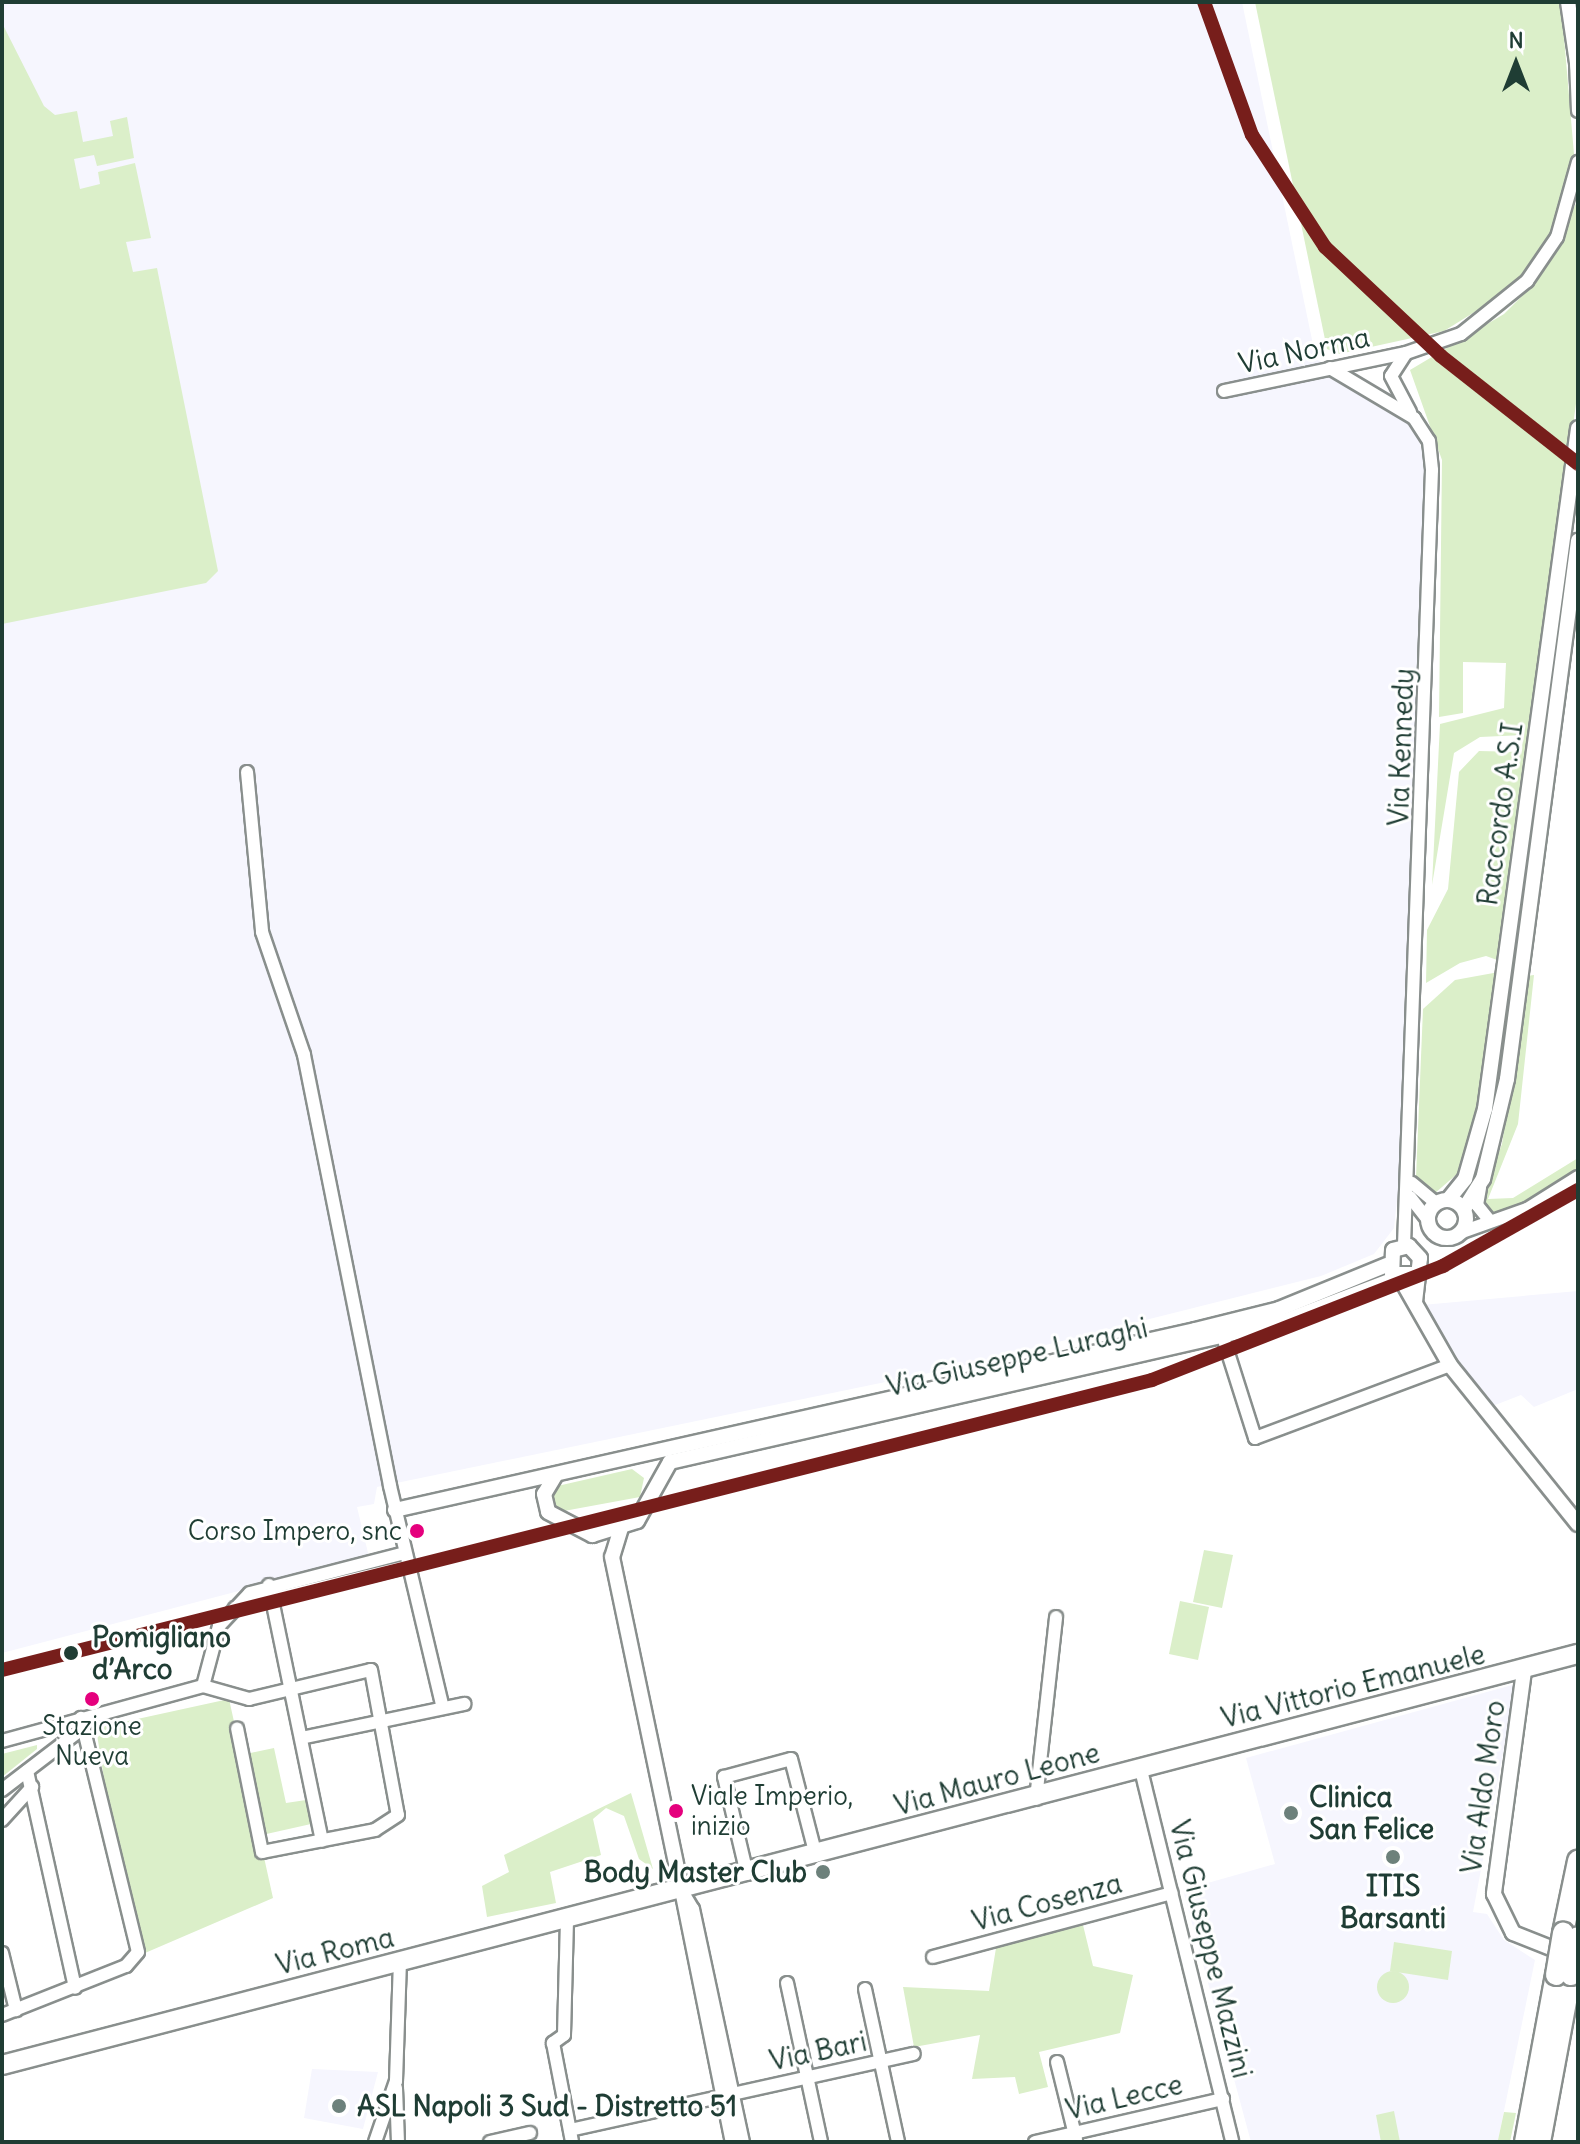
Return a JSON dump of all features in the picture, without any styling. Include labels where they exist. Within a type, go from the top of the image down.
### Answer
[{"type":"highway","points":[[1540,2142],[1570,1951],[1578,1861]]},
{"type":"highway","points":[[1525,2142],[1570,1951]]},
{"type":"main road","name":"Via Vittorio Emanuele","points":[[1141,1770],[1524,1671],[1578,1654]]},
{"type":"main road","name":"Via Mauro Leone","points":[[682,1891],[1141,1770]]},
{"type":"main road","name":"Via Roma","points":[[2,2065],[682,1891]]},
{"type":"street","points":[[1568,2],[1577,64],[1578,111]]},
{"type":"street","name":"Via Norma","points":[[1224,391],[1406,353],[1461,334],[1527,281],[1557,237],[1578,162]]},
{"type":"street","name":"Via Kennedy","points":[[1406,353],[1391,376],[1429,441],[1434,505],[1411,1180],[1406,1246]]},
{"type":"street","points":[[1330,368],[1414,418]]},
{"type":"street","name":"Raccordo A.S.I","points":[[1428,1223],[1470,1165],[1485,1109],[1578,428]]},
{"type":"street","name":"Raccordo A.S.I","points":[[1462,1232],[1465,1212],[1483,1179],[1507,1079],[1578,541]]},
{"type":"street","points":[[247,772],[262,932],[304,1055],[395,1510],[443,1708]]},
{"type":"street","points":[[1415,1310],[1419,1269],[1444,1238],[1495,1220],[1578,1177]]},
{"type":"street","points":[[1483,1179],[1477,1205],[1495,1220]]},
{"type":"street","points":[[1411,1180],[1418,1195],[1495,1220]]},
{"type":"street","points":[[1410,1197],[1428,1223],[1444,1238]]},
{"type":"street","points":[[1428,1223],[1387,1265],[1399,1279],[1450,1365],[1578,1524]]},
{"type":"street","points":[[1406,1246],[1419,1269]]},
{"type":"street","name":"Via Giuseppe Luraghi","points":[[395,1510],[645,1456],[1279,1309],[1387,1265]]},
{"type":"street","name":"Via Giuseppe Luraghi","points":[[621,1528],[640,1518],[655,1484],[670,1462],[730,1445],[1223,1337],[1399,1279],[1419,1269]]},
{"type":"street","points":[[1373,1287],[1393,1290],[1415,1310]]},
{"type":"street","points":[[1223,1337],[1255,1438],[1450,1365]]},
{"type":"street","points":[[645,1456],[655,1484]]},
{"type":"street","points":[[545,1507],[555,1476]]},
{"type":"street","points":[[515,1484],[559,1522],[591,1535],[612,1557]]},
{"type":"street","points":[[591,1535],[621,1528]]},
{"type":"street","points":[[621,1528],[612,1557],[726,2091],[732,2142]]},
{"type":"street","points":[[203,1686],[229,1612],[269,1585],[407,1560]]},
{"type":"street","points":[[229,1612],[407,1560]]},
{"type":"street","points":[[269,1585],[322,1841]]},
{"type":"street","points":[[1036,1799],[1056,1617]]},
{"type":"street","points":[[2,1741],[82,1723],[203,1686],[249,1699],[371,1670],[398,1815],[375,1830],[262,1852],[237,1728]]},
{"type":"street","name":"Via Aldo Moro","points":[[1524,1671],[1494,1894],[1513,1933],[1570,1951]]},
{"type":"street","points":[[301,1738],[464,1704]]},
{"type":"street","points":[[2,1790],[82,1723]]},
{"type":"street","points":[[2,2015],[126,1966],[138,1952],[82,1723]]},
{"type":"street","points":[[747,1874],[724,1777],[791,1759],[816,1856]]},
{"type":"street","name":"Via Giuseppe Mazzini","points":[[1141,1770],[1232,2141]]},
{"type":"street","points":[[27,1771],[75,1988]]},
{"type":"street","points":[[2,1820],[32,1787]]},
{"type":"street","name":"Via Cosenza","points":[[933,1957],[1172,1893]]},
{"type":"street","points":[[567,1920],[564,2035],[553,2043],[570,2131]]},
{"type":"street","points":[[2,1953],[16,2010]]},
{"type":"street","points":[[396,2081],[376,2141],[397,2139],[400,1963]]},
{"type":"street","points":[[787,1983],[821,2142]]},
{"type":"street","points":[[865,1989],[898,2142]]},
{"type":"street","name":"Via Bari","points":[[570,2131],[726,2091],[808,2078],[914,2054]]},
{"type":"street","points":[[1057,2062],[1076,2138]]},
{"type":"street","points":[[726,2091],[743,2142]]},
{"type":"street","name":"Via Lecce","points":[[1035,2142],[1076,2138],[1223,2099]]},
{"type":"street","points":[[490,2142],[530,2133]]},
{"type":"shaded area","points":[[2,2],[1242,2],[1316,359],[1414,418],[1434,505],[1419,656],[1400,1172],[1394,1228],[1374,1254],[1321,1276],[958,1367],[377,1487],[374,1504],[357,1507],[369,1557],[2,1653]]},
{"type":"shaded area","points":[[1578,1291],[1578,1389],[1534,1407],[1521,1395],[1490,1407],[1422,1305]]},
{"type":"shaded area","points":[[1516,1684],[1473,1912],[1487,1914],[1504,1940],[1535,1960],[1498,2140],[1251,2142],[1183,1890],[1275,1864],[1246,1758]]},
{"type":"shaded area","name":"ASL Napoli 3 Sud - Distretto 51","points":[[312,2069],[378,2072],[363,2129],[304,2118]]},
{"type":"green space","points":[[1255,2],[1561,2],[1575,166],[1556,227],[1510,290],[1444,331],[1339,354],[1327,349]]},
{"type":"green space","points":[[2,23],[44,106],[55,115],[77,111],[83,142],[113,136],[110,121],[127,117],[134,158],[97,166],[94,155],[74,159],[80,189],[100,184],[98,172],[135,163],[151,238],[126,242],[133,272],[157,268],[218,571],[206,583],[2,624]]},
{"type":"green space","points":[[1578,200],[1578,389],[1500,961],[1486,956],[1460,963],[1426,983],[1427,930],[1448,889],[1459,772],[1479,751],[1521,752],[1524,735],[1480,737],[1454,753],[1432,885],[1440,724],[1504,708],[1506,663],[1463,662],[1463,713],[1439,717],[1442,460],[1410,370],[1504,314],[1533,285]]},
{"type":"green space","points":[[1499,972],[1480,1120],[1465,1167],[1434,1194],[1416,1178],[1423,1009],[1455,980]]},
{"type":"green space","points":[[1534,975],[1518,1124],[1488,1199],[1513,1198],[1578,1158],[1578,1168],[1517,1207],[1492,1214],[1482,1205],[1484,1190],[1502,1144],[1526,976]]},
{"type":"green space","points":[[632,1469],[644,1478],[640,1497],[553,1513],[553,1487]]},
{"type":"green space","points":[[1204,1550],[1233,1555],[1222,1608],[1193,1602]]},
{"type":"green space","points":[[1180,1601],[1209,1607],[1198,1660],[1169,1654]]},
{"type":"green space","points":[[229,1699],[273,1898],[145,1953],[127,1873],[119,1874],[96,1728]]},
{"type":"green space","points":[[37,1745],[37,1749],[2,1777],[2,1754]]},
{"type":"green space","points":[[274,1748],[286,1803],[306,1800],[311,1824],[262,1835],[246,1754]]},
{"type":"green space","points":[[631,1793],[653,1869],[639,1859],[624,1816],[606,1808],[593,1819],[601,1855],[550,1872],[556,1903],[487,1917],[482,1886],[509,1872],[504,1855]]},
{"type":"green space","points":[[1083,1925],[1093,1966],[1133,1975],[1120,2033],[1039,2052],[1048,2087],[1019,2094],[1015,2077],[972,2079],[980,2035],[914,2047],[903,1987],[989,1991],[996,1948]]},
{"type":"green space","points":[[1394,1942],[1452,1951],[1448,1980],[1390,1971]]},
{"type":"green space","points":[[1393,1971],[1404,1976],[1409,1987],[1404,1998],[1393,2003],[1382,1998],[1377,1987],[1382,1976]]},
{"type":"green space","points":[[1394,2111],[1400,2142],[1381,2142],[1376,2115]]},
{"type":"green space","points":[[1504,2112],[1516,2113],[1510,2142],[1489,2142],[1498,2140]]},
{"type":"transit line","points":[[1204,2],[1252,135],[1325,247],[1441,356],[1578,464]]},
{"type":"transit line","points":[[2,1670],[1152,1380],[1443,1266],[1578,1190]]},
{"type":"place","name":"Corso Impero, snc","points":[[417,1531]]},
{"type":"place","name":"Pomigliano d’Arco","points":[[71,1653]]},
{"type":"place","name":"Stazione Nueva","points":[[92,1699]]},
{"type":"place","name":"Viale Imperio, inizio","points":[[676,1811]]},
{"type":"place","name":"Clinica San Felice","points":[[1291,1813]]},
{"type":"place","name":"ITIS Barsanti","points":[[1393,1857]]},
{"type":"place","name":"Body Master Club","points":[[823,1872]]},
{"type":"place","name":"ASL Napoli 3 Sud - Distretto 51","points":[[339,2106]]}]
